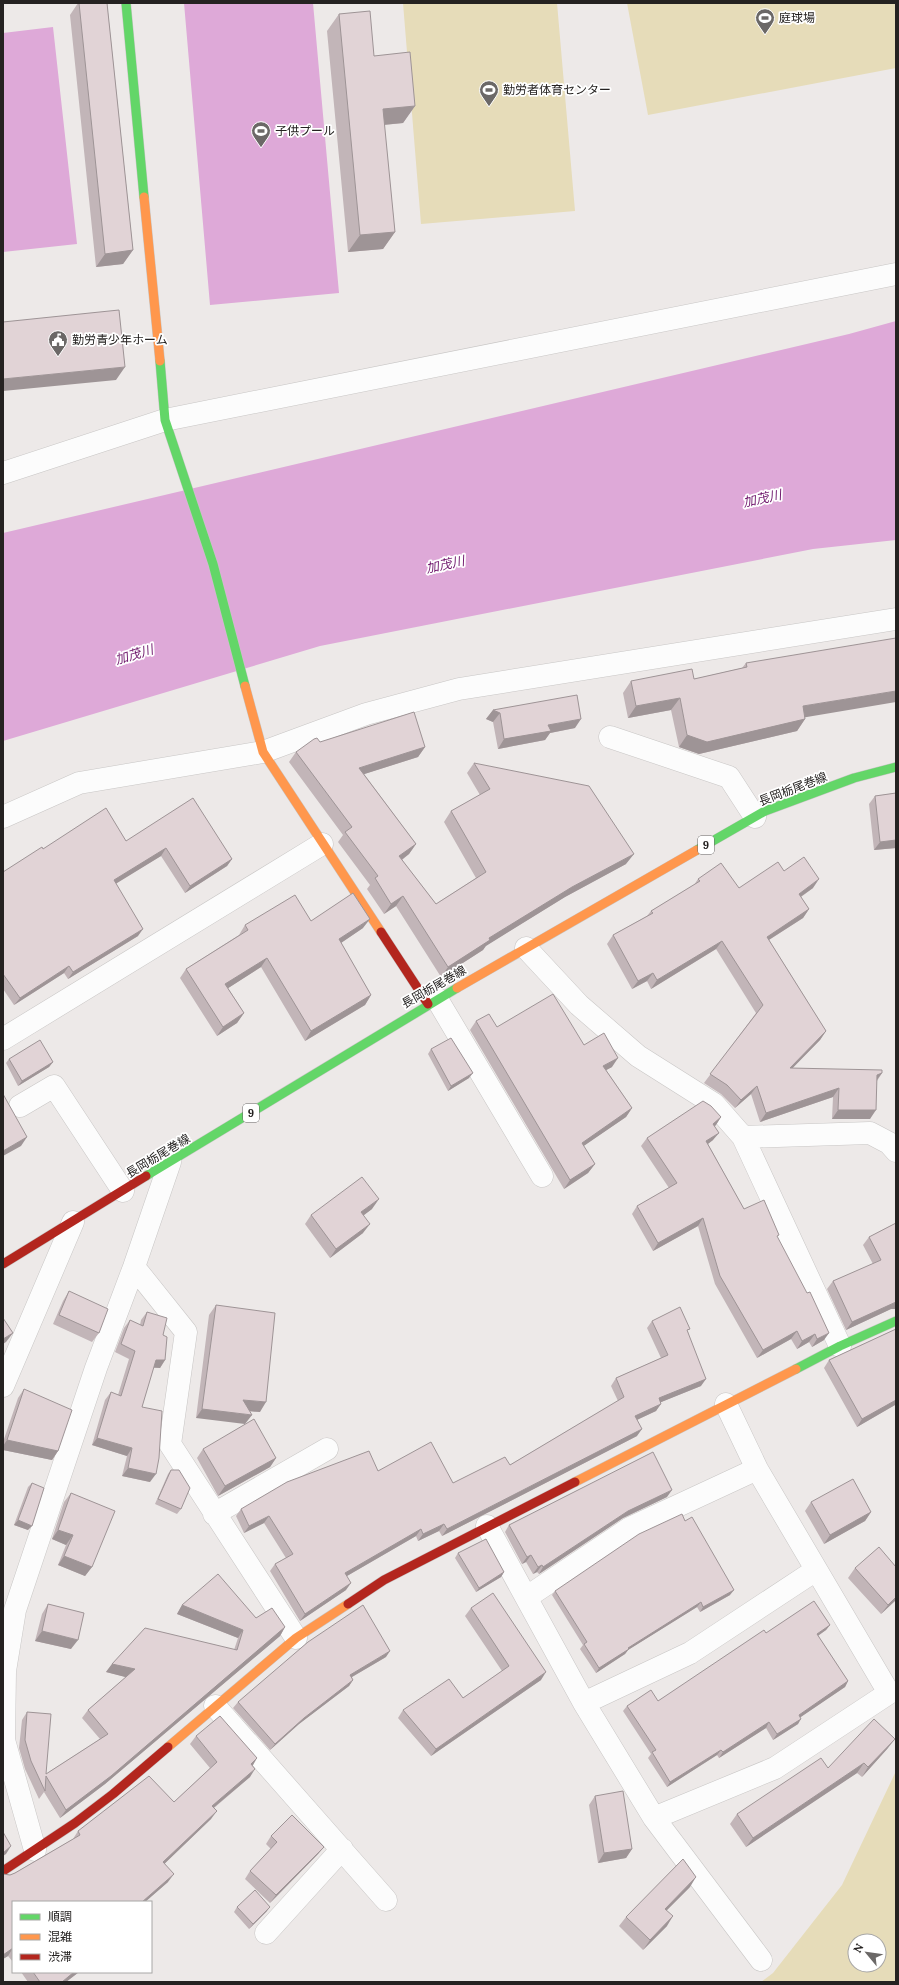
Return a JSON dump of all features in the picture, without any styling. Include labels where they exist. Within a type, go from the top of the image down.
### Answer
[{"type":"street","points":[[126,3],[165,420],[213,564],[263,752],[322,844],[432,1001],[542,1176]]},
{"type":"street","points":[[3,473],[165,420],[896,274]]},
{"type":"street","points":[[3,817],[79,783],[263,752],[366,714],[459,689],[896,619]]},
{"type":"street","points":[[610,737],[729,777],[754,816]]},
{"type":"street","name":"長岡栃尾巻線","points":[[3,1264],[432,1001],[754,816],[854,778],[896,767]]},
{"type":"street","points":[[3,1039],[322,844]]},
{"type":"street","points":[[526,948],[579,1005],[614,1036],[638,1056],[714,1104],[743,1137],[840,1346]]},
{"type":"street","points":[[20,1106],[54,1086],[123,1191]]},
{"type":"street","points":[[743,1137],[870,1133],[889,1143],[896,1151]]},
{"type":"street","points":[[35,1850],[4,1740],[5,1671],[15,1610],[96,1368],[134,1267],[170,1162]]},
{"type":"street","points":[[3,1386],[73,1222]]},
{"type":"street","points":[[134,1267],[186,1332],[170,1444],[214,1514],[296,1638]]},
{"type":"street","points":[[3,1871],[113,1794],[296,1638],[384,1580],[840,1346],[896,1321]]},
{"type":"street","points":[[654,1818],[775,1768],[889,1693],[757,1469],[726,1404]]},
{"type":"street","points":[[214,1514],[327,1450]]},
{"type":"street","points":[[527,1597],[630,1528],[757,1469]]},
{"type":"street","points":[[487,1526],[584,1703],[654,1818],[761,1960]]},
{"type":"street","points":[[584,1703],[690,1653],[816,1570]]},
{"type":"street","points":[[215,1706],[386,1900]]},
{"type":"street","points":[[266,1934],[342,1849]]},
{"type":"shaded area","name":"勤労者体育センター","points":[[403,3],[557,3],[575,211],[421,224]]},
{"type":"shaded area","name":"庭球場","points":[[627,3],[896,3],[896,68],[648,115]]},
{"type":"shaded area","points":[[896,1771],[896,1982],[761,1982],[773,1973],[842,1885]]},
{"type":"water","name":"子供プール","points":[[184,3],[313,3],[339,293],[210,305]]},
{"type":"water","points":[[53,27],[77,244],[3,252],[3,33]]},
{"type":"water","name":"加茂川","points":[[896,321],[896,540],[813,549],[320,646],[3,741],[3,533],[849,334]]},
{"type":"building","points":[[79,3],[107,3],[133,250],[105,254]]},
{"type":"building","points":[[370,11],[374,56],[410,52],[415,106],[383,109],[395,232],[360,235],[339,14]]},
{"type":"building","name":"勤労青少年ホーム","points":[[119,310],[125,367],[3,379],[3,322]]},
{"type":"building","points":[[896,638],[896,691],[803,706],[805,719],[707,742],[687,735],[680,698],[636,706],[631,681],[692,669],[694,679],[747,667],[746,663]]},
{"type":"building","points":[[577,695],[581,719],[548,725],[551,731],[504,739],[500,713],[493,710]]},
{"type":"building","points":[[414,712],[425,747],[359,768],[416,844],[399,856],[436,904],[486,872],[451,811],[490,789],[474,763],[589,786],[634,854],[572,887],[489,938],[490,940],[448,967],[403,896],[391,904],[375,878],[378,876],[345,832],[352,827],[296,752],[314,739],[317,738],[320,742]]},
{"type":"building","points":[[896,793],[896,840],[880,842],[875,796]]},
{"type":"building","points":[[193,798],[232,859],[190,886],[166,848],[114,880],[143,929],[73,972],[69,966],[20,998],[3,974],[3,872],[42,847],[43,849],[106,808],[126,841]]},
{"type":"building","points":[[804,857],[819,879],[799,894],[809,909],[767,937],[826,1031],[790,1068],[882,1070],[882,1073],[877,1075],[876,1110],[838,1110],[839,1088],[766,1113],[757,1086],[741,1100],[727,1085],[710,1074],[763,1005],[722,941],[657,980],[653,973],[638,981],[613,935],[653,913],[651,911],[700,881],[698,879],[721,863],[739,888],[778,862],[784,871]]},
{"type":"building","points":[[353,893],[370,919],[339,939],[371,995],[311,1031],[267,958],[225,984],[244,1013],[223,1027],[186,969],[248,930],[245,925],[295,895],[311,921]]},
{"type":"building","points":[[553,994],[584,1045],[604,1033],[618,1058],[603,1066],[632,1108],[582,1143],[595,1164],[570,1180],[476,1021],[489,1014],[497,1027]]},
{"type":"building","points":[[451,1038],[473,1073],[451,1086],[431,1049]]},
{"type":"building","points":[[40,1040],[53,1062],[22,1081],[9,1059]]},
{"type":"building","points":[[3,1094],[27,1137],[3,1151]]},
{"type":"building","points":[[703,1101],[711,1106],[721,1117],[713,1124],[719,1133],[706,1141],[744,1209],[764,1200],[779,1235],[777,1236],[807,1293],[810,1292],[829,1333],[817,1339],[815,1334],[802,1341],[797,1331],[763,1350],[720,1276],[703,1218],[658,1243],[637,1206],[677,1183],[647,1138]]},
{"type":"building","points":[[362,1177],[379,1199],[361,1212],[370,1224],[336,1249],[311,1215]]},
{"type":"building","points":[[896,1223],[896,1302],[852,1322],[833,1281],[881,1260],[869,1237]]},
{"type":"building","points":[[69,1291],[108,1309],[99,1333],[59,1315]]},
{"type":"building","points":[[216,1305],[275,1313],[266,1402],[243,1400],[252,1415],[202,1409]]},
{"type":"building","points":[[680,1307],[690,1329],[687,1330],[706,1379],[659,1398],[661,1404],[635,1416],[642,1429],[447,1529],[444,1524],[423,1534],[421,1529],[345,1573],[351,1583],[305,1614],[275,1564],[293,1554],[269,1516],[249,1526],[241,1509],[287,1482],[369,1451],[378,1471],[431,1442],[453,1483],[505,1457],[510,1465],[624,1397],[616,1378],[668,1355],[652,1321]]},
{"type":"building","points":[[147,1312],[167,1318],[163,1335],[167,1337],[165,1360],[156,1360],[142,1407],[162,1411],[159,1458],[156,1474],[128,1468],[132,1448],[97,1438],[111,1392],[121,1396],[135,1351],[121,1344],[130,1320],[143,1326]]},
{"type":"building","points":[[3,1318],[13,1333],[3,1339]]},
{"type":"building","points":[[896,1329],[896,1400],[862,1419],[829,1360]]},
{"type":"building","points":[[24,1389],[72,1410],[58,1451],[7,1440]]},
{"type":"building","points":[[254,1419],[276,1458],[225,1486],[203,1449]]},
{"type":"building","points":[[653,1452],[672,1490],[628,1511],[543,1567],[542,1565],[538,1567],[531,1555],[527,1557],[509,1525]]},
{"type":"building","points":[[171,1470],[179,1470],[190,1488],[181,1509],[158,1499]]},
{"type":"building","points":[[853,1479],[871,1512],[830,1535],[811,1502]]},
{"type":"building","points":[[32,1483],[44,1488],[32,1526],[18,1520]]},
{"type":"building","points":[[71,1493],[115,1511],[92,1567],[64,1556],[73,1535],[58,1530]]},
{"type":"building","points":[[682,1514],[685,1521],[692,1517],[734,1590],[703,1607],[701,1602],[599,1668],[584,1644],[587,1642],[555,1591],[639,1534]]},
{"type":"building","points":[[486,1539],[504,1572],[479,1588],[458,1553]]},
{"type":"building","points":[[879,1547],[896,1567],[896,1597],[888,1605],[855,1568]]},
{"type":"building","points":[[218,1574],[256,1618],[272,1608],[285,1627],[111,1776],[66,1810],[46,1776],[45,1791],[31,1761],[25,1740],[27,1712],[51,1714],[46,1774],[108,1734],[88,1710],[135,1669],[112,1664],[145,1628],[237,1650],[243,1630],[182,1605]]},
{"type":"building","points":[[493,1593],[546,1672],[436,1749],[403,1710],[449,1679],[463,1698],[509,1666],[471,1608]]},
{"type":"building","points":[[814,1601],[830,1625],[817,1634],[848,1681],[799,1715],[801,1719],[777,1734],[769,1722],[723,1752],[721,1750],[670,1782],[652,1752],[656,1750],[627,1706],[651,1690],[658,1701],[764,1630],[766,1633]]},
{"type":"building","points":[[48,1604],[84,1613],[78,1640],[42,1631]]},
{"type":"building","points":[[363,1605],[390,1651],[350,1675],[353,1680],[304,1718],[275,1744],[238,1702],[308,1642]]},
{"type":"building","points":[[220,1716],[257,1758],[251,1764],[255,1769],[212,1806],[217,1811],[163,1862],[174,1874],[143,1901],[12,1901],[12,1949],[3,1955],[3,1874],[10,1875],[15,1873],[80,1835],[78,1831],[149,1776],[174,1802],[217,1762],[196,1736]]},
{"type":"building","points":[[874,1719],[895,1739],[868,1767],[864,1763],[753,1838],[737,1814],[821,1758],[828,1768]]},
{"type":"building","points":[[623,1791],[632,1849],[604,1853],[595,1796]]},
{"type":"building","points":[[292,1815],[324,1847],[276,1895],[250,1871],[277,1842],[271,1836]]},
{"type":"building","points":[[3,1832],[11,1846],[3,1853]]},
{"type":"building","points":[[683,1859],[696,1877],[665,1909],[673,1916],[650,1940],[626,1917]]},
{"type":"building","points":[[255,1890],[270,1907],[253,1924],[237,1907]]},
{"type":"building","points":[[34,1973],[73,1973],[62,1982],[40,1982]]},
{"type":"traffic: fast","points":[[126,3],[144,197]]},
{"type":"traffic: fast","points":[[160,361],[165,420],[213,564],[245,686]]},
{"type":"traffic: fast","points":[[697,850],[765,811],[854,778],[896,767]]},
{"type":"traffic: fast","points":[[146,1176],[457,988]]},
{"type":"traffic: fast","points":[[796,1369],[840,1346],[896,1321]]},
{"type":"traffic: slow","points":[[144,197],[160,361]]},
{"type":"traffic: slow","points":[[245,686],[263,752],[381,932]]},
{"type":"traffic: slow","points":[[457,988],[697,850]]},
{"type":"traffic: slow","points":[[575,1482],[796,1369]]},
{"type":"traffic: slow","points":[[168,1747],[296,1638],[348,1604]]},
{"type":"traffic: jam","points":[[381,932],[428,1004]]},
{"type":"traffic: jam","points":[[3,1264],[146,1176]]},
{"type":"traffic: jam","points":[[348,1604],[384,1580],[575,1482]]},
{"type":"traffic: jam","points":[[3,1871],[75,1823],[113,1794],[168,1747]]},
{"type":"place","name":"庭球場","points":[[765,35]]},
{"type":"place","name":"勤労者体育センター","points":[[489,107]]},
{"type":"place","name":"子供プール","points":[[261,148]]},
{"type":"place","name":"勤労青少年ホーム","points":[[58,357]]}]
